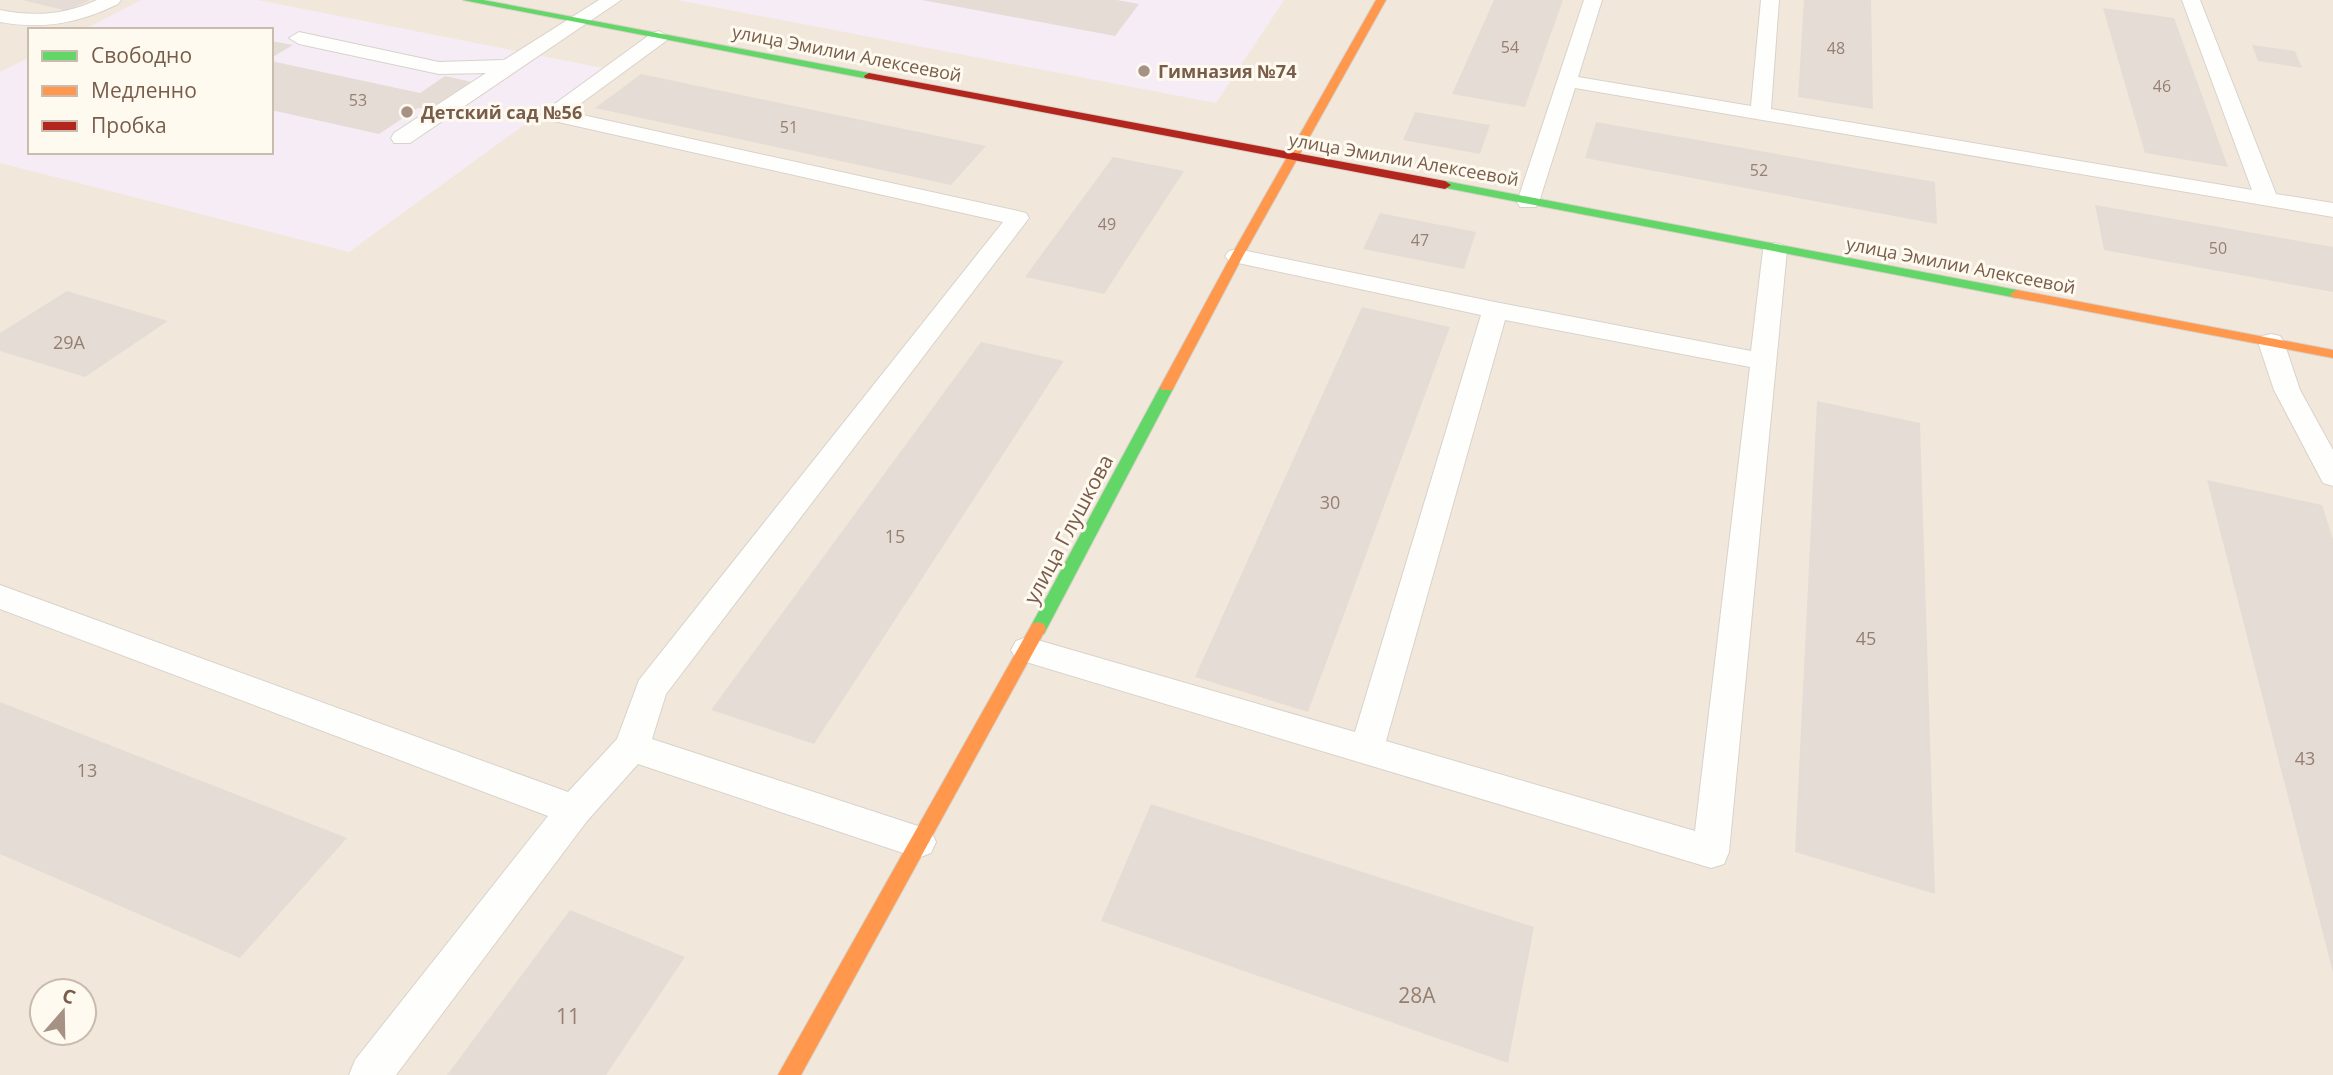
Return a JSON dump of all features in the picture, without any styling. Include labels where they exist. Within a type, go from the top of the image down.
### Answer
[{"type":"street","name":"улица Эмилии Алексеевой","points":[[468,0],[1293,159],[2333,354]]},
{"type":"street","name":"улица Глушкова","points":[[789,1075],[1027,650],[1237,256],[1381,0]]},
{"type":"lane","points":[[0,16],[30,23],[61,20],[86,13],[112,0]]},
{"type":"lane","points":[[402,138],[612,0]]},
{"type":"lane","points":[[1528,202],[1593,0]]},
{"type":"lane","points":[[1760,115],[1770,0]]},
{"type":"lane","points":[[2191,0],[2267,199]]},
{"type":"lane","points":[[370,1075],[574,810],[632,747],[651,689],[1018,218],[552,115],[659,37]]},
{"type":"lane","points":[[299,38],[439,68],[508,66]]},
{"type":"lane","points":[[1568,81],[2333,210]]},
{"type":"lane","points":[[1027,650],[1367,748],[1711,852],[1775,250]]},
{"type":"lane","points":[[1237,256],[1495,310],[1763,361]]},
{"type":"lane","points":[[1367,748],[1495,310]]},
{"type":"lane","points":[[2271,342],[2287,390],[2333,476]]},
{"type":"lane","points":[[0,597],[574,810]]},
{"type":"lane","points":[[632,747],[918,842]]},
{"type":"shaded area","points":[[0,0],[2333,0],[2333,1075],[0,1075]]},
{"type":"shaded area","name":"Детский сад №56","points":[[141,0],[258,0],[603,68],[349,252],[0,163],[0,72],[28,58],[28,154],[273,154],[273,28],[87,28]]},
{"type":"shaded area","name":"Гимназия №74","points":[[677,0],[1284,0],[1216,103]]},
{"type":"building","points":[[22,0],[90,0],[67,11]]},
{"type":"building","points":[[922,0],[1117,0],[1139,4],[1115,36]]},
{"type":"building","points":[[1494,0],[1563,0],[1525,107],[1452,94]]},
{"type":"building","points":[[1804,0],[1871,0],[1873,109],[1798,97]]},
{"type":"building","points":[[2103,8],[2174,18],[2228,167],[2145,153]]},
{"type":"building","points":[[273,41],[293,45],[273,57]]},
{"type":"building","points":[[2252,45],[2295,51],[2302,68],[2258,61]]},
{"type":"building","points":[[273,61],[420,93],[445,76],[472,82],[430,110],[418,108],[379,134],[273,110]]},
{"type":"building","points":[[641,74],[986,146],[951,185],[595,108]]},
{"type":"building","points":[[1415,112],[1490,125],[1480,154],[1403,140]]},
{"type":"building","points":[[1596,122],[1935,182],[1937,224],[1585,158]]},
{"type":"building","points":[[1113,157],[1184,171],[1104,294],[1025,277]]},
{"type":"building","points":[[2095,205],[2333,247],[2333,292],[2104,250]]},
{"type":"building","points":[[1380,213],[1476,232],[1464,269],[1363,249]]},
{"type":"building","points":[[67,291],[168,321],[85,377],[0,351],[0,333]]},
{"type":"building","points":[[1362,307],[1450,327],[1308,712],[1195,677]]},
{"type":"building","points":[[981,342],[1064,361],[814,744],[711,710]]},
{"type":"building","points":[[1817,401],[1920,423],[1935,894],[1795,852]]},
{"type":"building","points":[[2207,480],[2322,505],[2333,539],[2333,973]]},
{"type":"building","points":[[0,702],[347,838],[240,958],[0,854]]},
{"type":"building","points":[[1151,804],[1534,927],[1508,1063],[1101,921]]},
{"type":"building","points":[[570,910],[685,957],[606,1075],[447,1075]]},
{"type":"traffic: fast","points":[[468,0],[869,76]]},
{"type":"traffic: fast","points":[[1445,185],[2017,294]]},
{"type":"traffic: fast","points":[[1038,629],[1167,387]]},
{"type":"traffic: slow","points":[[1167,387],[1237,256],[1381,0]]},
{"type":"traffic: slow","points":[[2017,294],[2333,354]]},
{"type":"traffic: slow","points":[[789,1075],[1038,629]]},
{"type":"traffic: jam","points":[[869,76],[1445,185]]},
{"type":"place","name":"Гимназия №74","points":[[1144,71]]},
{"type":"place","name":"Детский сад №56","points":[[407,112]]}]
